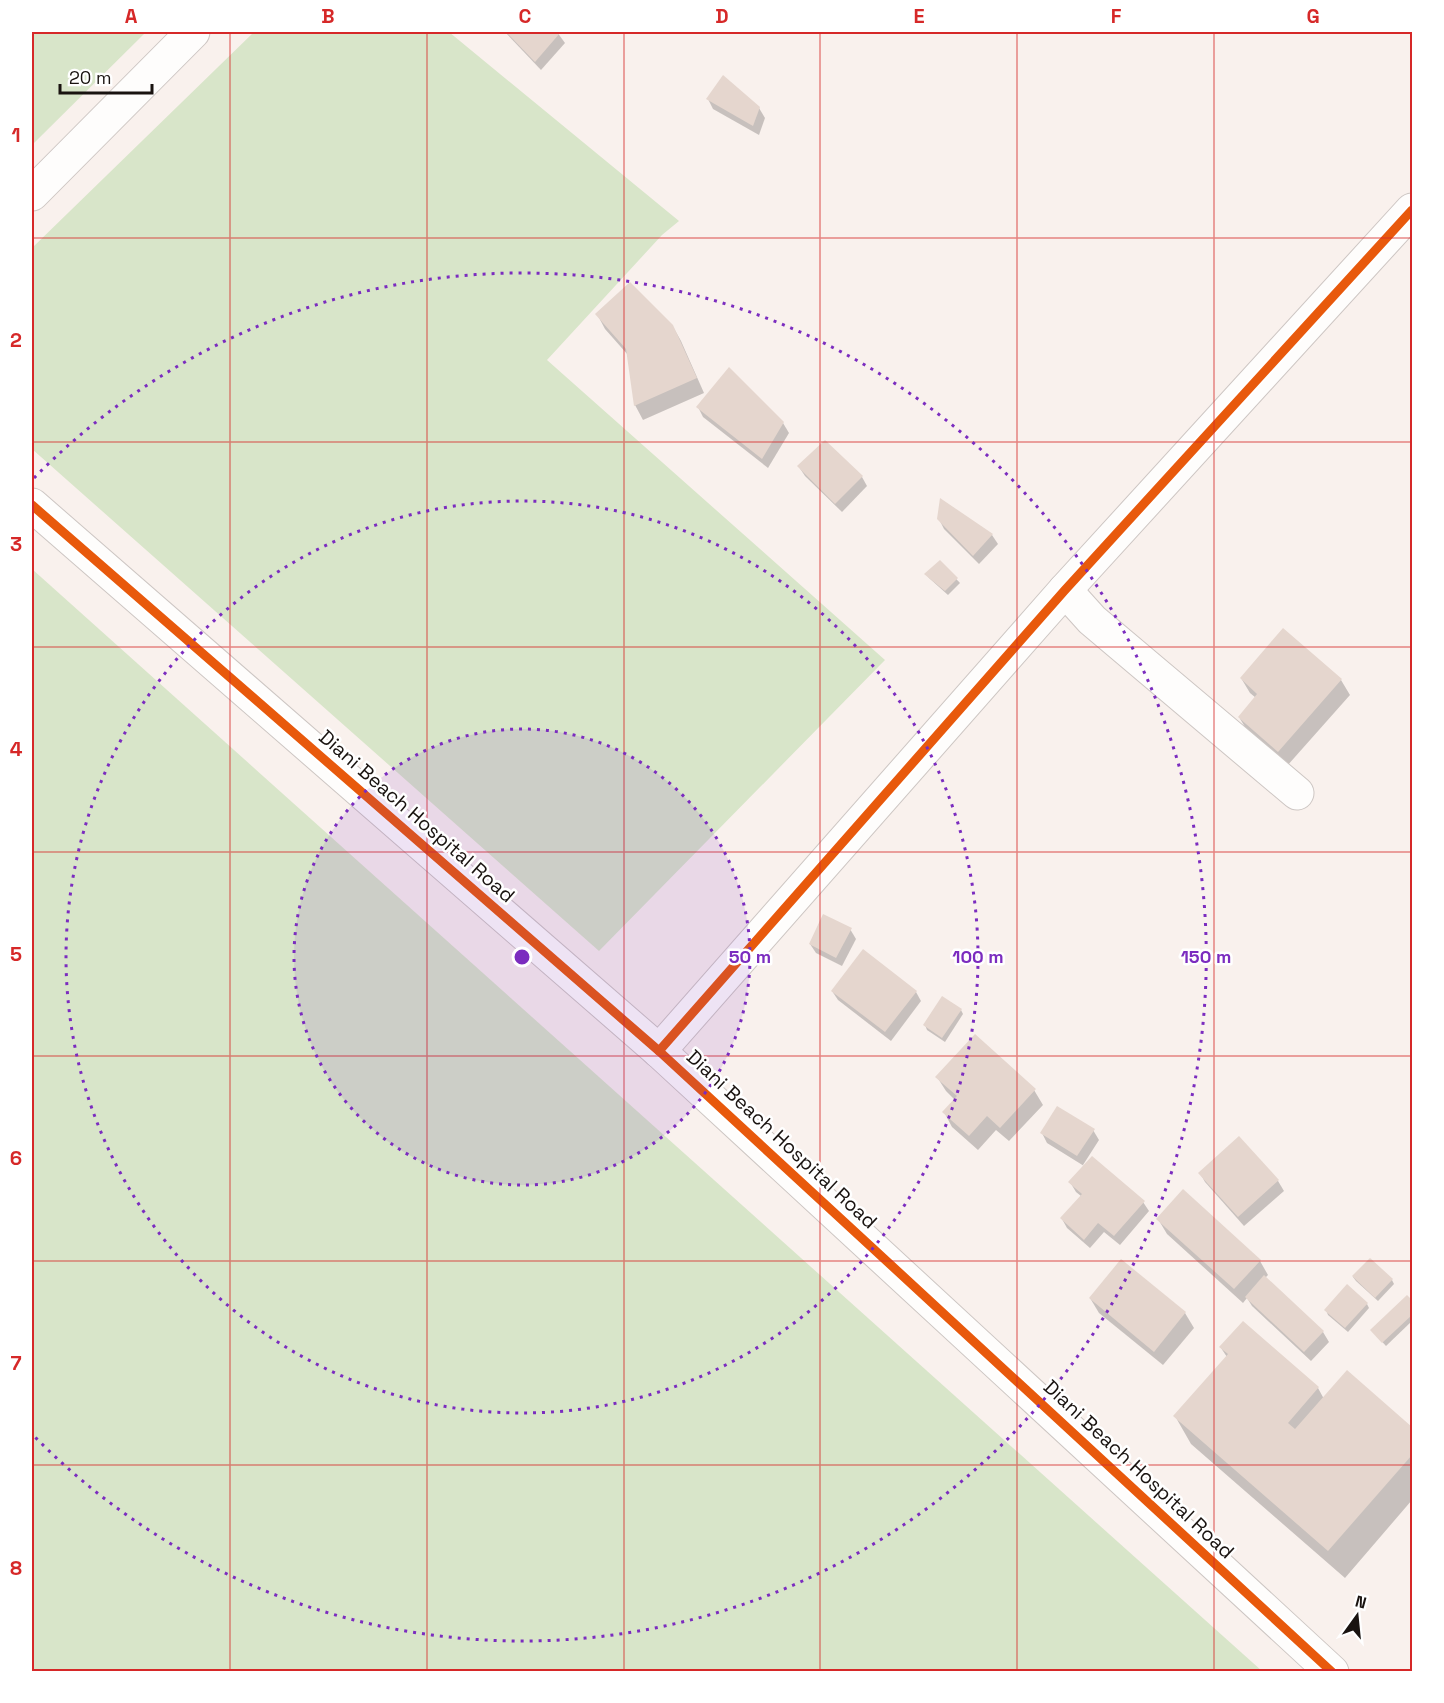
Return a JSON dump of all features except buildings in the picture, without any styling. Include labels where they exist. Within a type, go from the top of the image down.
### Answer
[{"type":"street","points":[[32,194],[193,32]]},
{"type":"street","points":[[660,1051],[1065,590],[1413,210]]},
{"type":"street","name":"Diani Beach Hospital Road","points":[[32,505],[660,1051],[1332,1671]]},
{"type":"street","points":[[1065,590],[1092,620],[1297,793]]},
{"type":"green space","points":[[32,32],[146,32],[32,145]]},
{"type":"green space","points":[[254,32],[449,32],[679,221],[662,235],[547,360],[885,660],[599,951],[32,449],[32,248]]},
{"type":"green space","points":[[32,569],[1262,1671],[32,1671]]},
{"type":"cycle path","points":[[659,1051],[1065,590],[1412,210]]},
{"type":"cycle path","points":[[32,505],[659,1051],[1332,1672]]}]
